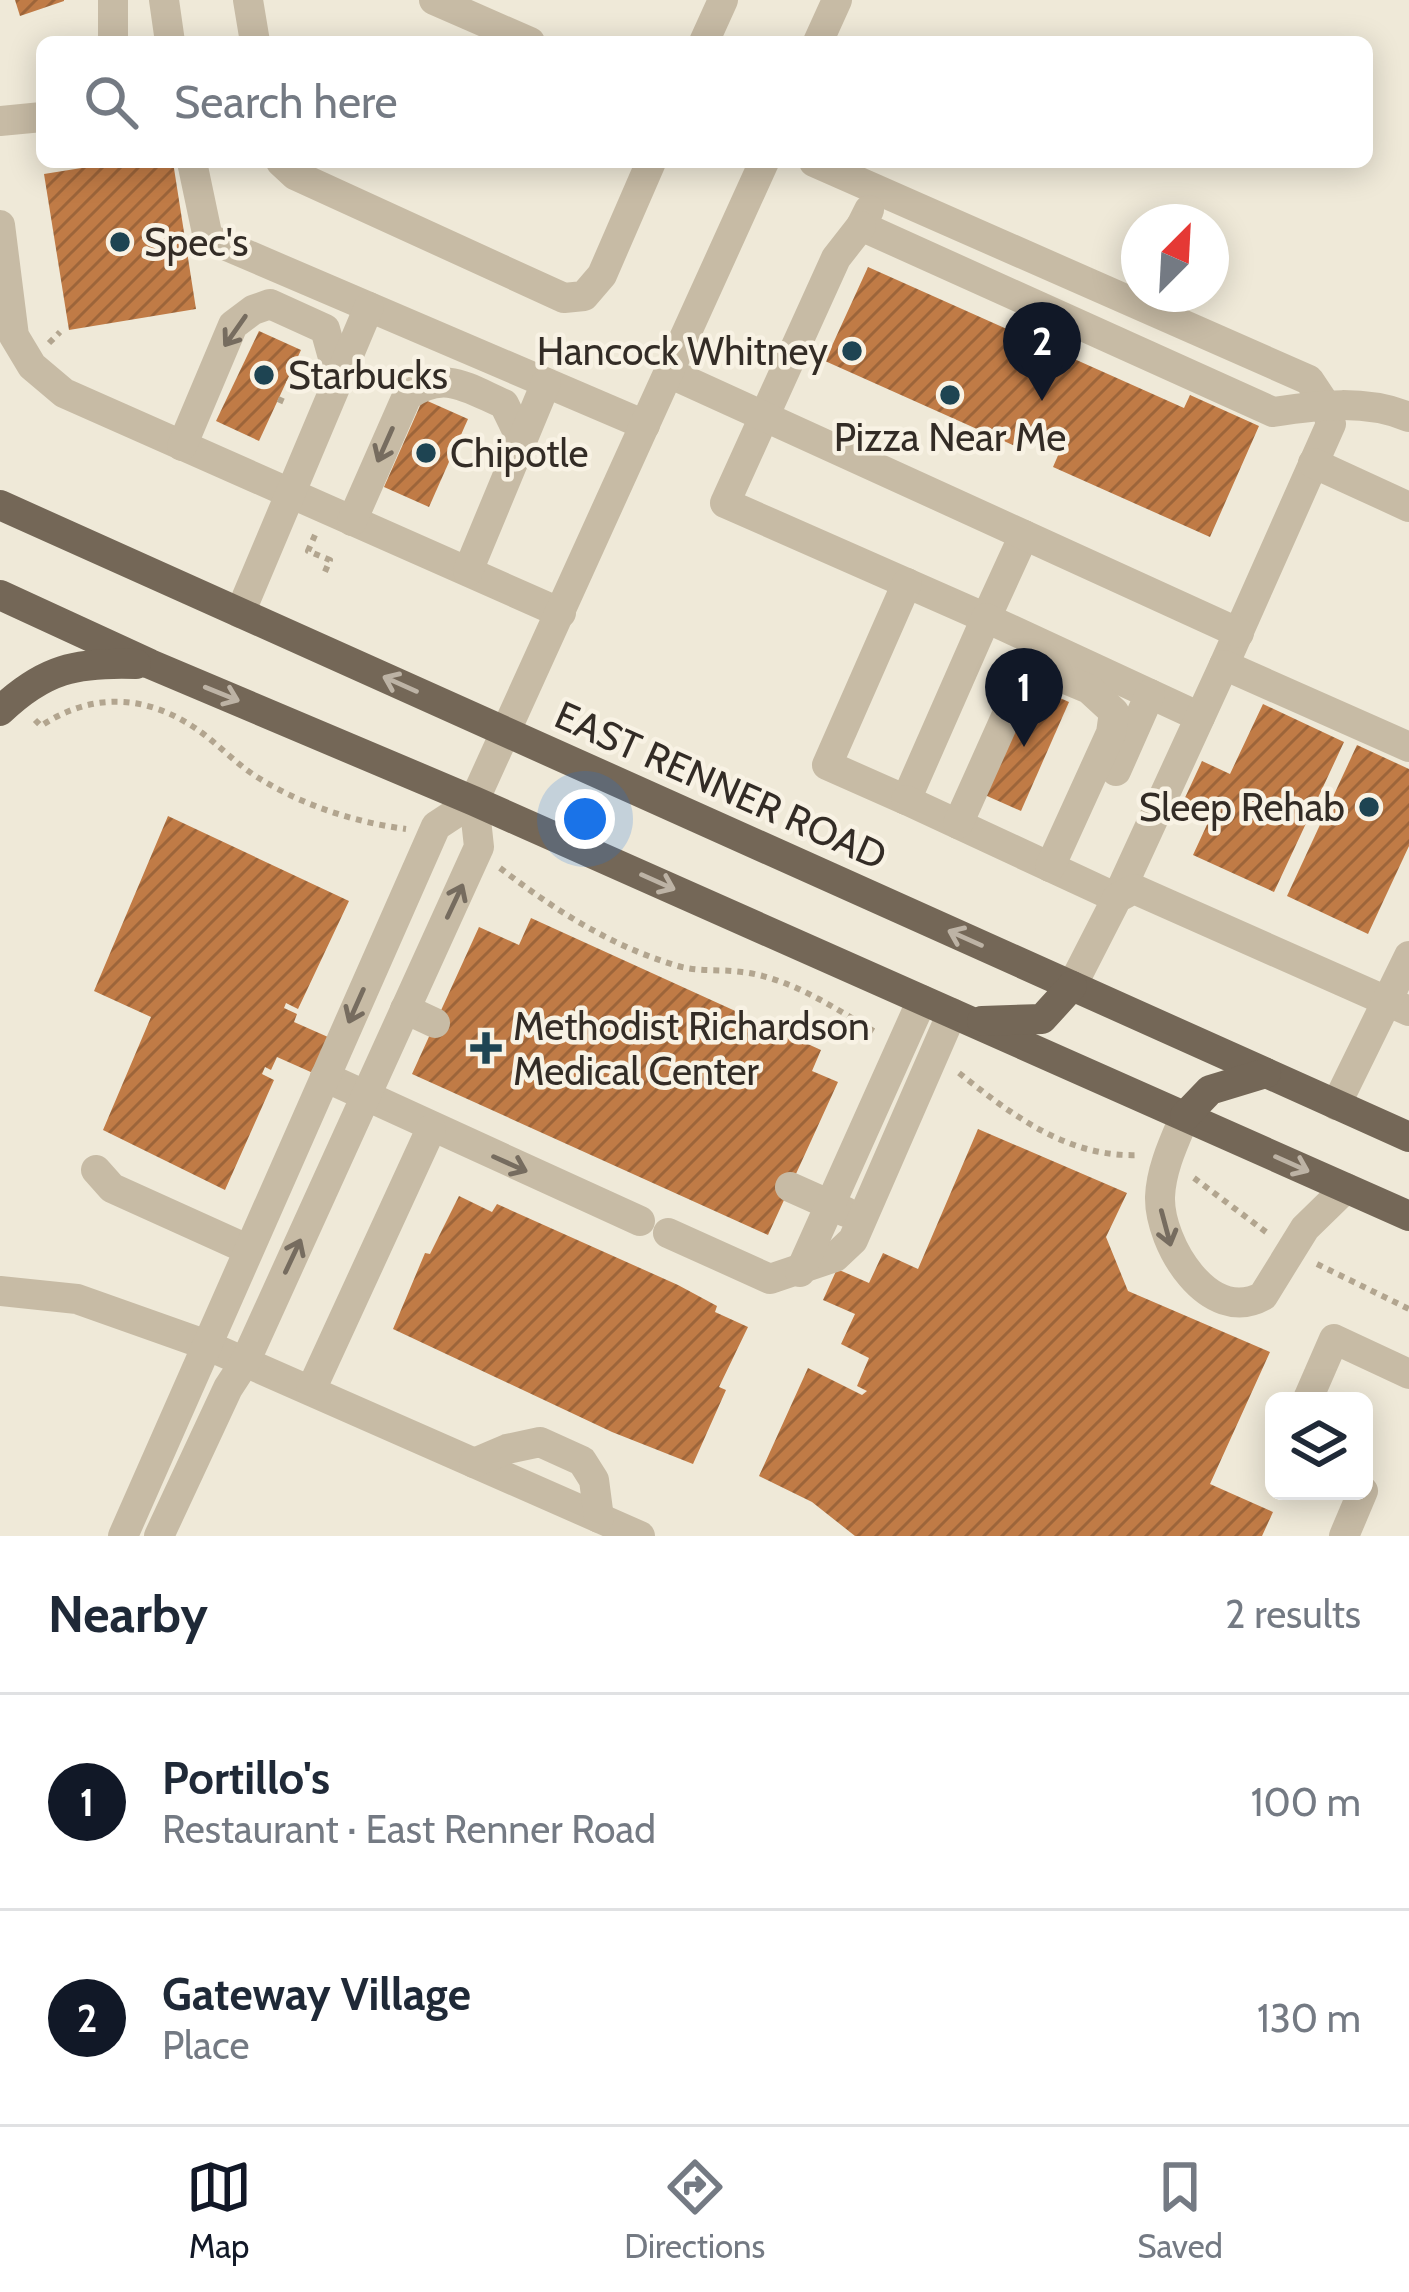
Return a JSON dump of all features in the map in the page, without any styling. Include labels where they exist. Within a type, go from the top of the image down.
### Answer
[{"type":"main road","name":"EAST RENNER ROAD","points":[[0,505],[1409,1138]]},
{"type":"main road","points":[[0,595],[1409,1216]]},
{"type":"main road","points":[[14,712],[21,691],[51,673],[93,662],[150,664]]},
{"type":"main road","points":[[961,1017],[1042,1019],[1072,986]]},
{"type":"main road","points":[[1185,1117],[1210,1090],[1266,1073]]},
{"type":"street","points":[[113,0],[113,36]]},
{"type":"street","points":[[164,0],[169,36]]},
{"type":"street","points":[[248,0],[254,36]]},
{"type":"street","points":[[434,0],[516,36]]},
{"type":"street","points":[[707,36],[723,0]]},
{"type":"street","points":[[821,36],[837,0]]},
{"type":"street","points":[[0,121],[36,117]]},
{"type":"street","points":[[193,168],[208,238],[645,425]]},
{"type":"street","points":[[287,168],[563,298],[584,296],[602,275],[648,168]]},
{"type":"street","points":[[159,1536],[228,1388],[245,1362],[477,851],[474,801],[761,168]]},
{"type":"street","points":[[829,168],[1309,380],[1331,424],[1201,717],[1072,986]]},
{"type":"street","points":[[879,188],[861,226],[836,258],[724,503],[1201,717]]},
{"type":"street","points":[[0,225],[14,336],[32,366],[64,394],[291,494],[336,521],[561,613]]},
{"type":"street","points":[[861,226],[1274,412],[1324,404],[1391,410],[1409,417]]},
{"type":"street","points":[[182,446],[233,325],[253,310],[270,304],[325,329],[339,379]]},
{"type":"street","points":[[240,613],[369,307]]},
{"type":"street","points":[[669,373],[1239,633]]},
{"type":"street","points":[[336,521],[406,396],[424,383],[452,382],[505,404],[522,440]]},
{"type":"street","points":[[467,571],[546,383]]},
{"type":"street","points":[[1313,463],[1409,507]]},
{"type":"street","points":[[906,800],[1024,535]]},
{"type":"street","points":[[907,584],[827,765],[1117,898]]},
{"type":"street","points":[[953,822],[1029,638]]},
{"type":"street","points":[[1224,665],[1409,747]]},
{"type":"street","points":[[953,822],[1022,681],[1046,671],[1089,689],[1114,712],[1112,733],[1060,871]]},
{"type":"street","points":[[1060,871],[1150,694]]},
{"type":"street","points":[[123,1536],[436,826],[474,801]]},
{"type":"street","points":[[1117,898],[1134,889],[1398,1007]]},
{"type":"street","points":[[1336,1105],[1398,1007],[1409,956]]},
{"type":"street","points":[[800,1272],[922,1000]]},
{"type":"street","points":[[405,1009],[435,1023]]},
{"type":"street","points":[[325,1077],[770,1279],[836,1257],[853,1240],[933,1058],[961,1017]]},
{"type":"street","points":[[1185,1117],[1160,1199],[1170,1246],[1187,1271],[1210,1291],[1232,1301],[1264,1296],[1305,1228],[1346,1188]]},
{"type":"street","points":[[311,1390],[431,1129]]},
{"type":"street","points":[[95,1170],[112,1188],[247,1249]]},
{"type":"street","points":[[790,1187],[862,1220]]},
{"type":"street","points":[[0,1291],[77,1299],[204,1345],[640,1536]]},
{"type":"street","points":[[1311,1392],[1334,1339],[1409,1374]]},
{"type":"street","points":[[474,1462],[540,1442],[583,1461],[595,1480],[599,1518]]},
{"type":"street","points":[[1344,1536],[1359,1500]]},
{"type":"path","points":[[278,399],[287,403]]},
{"type":"path","points":[[324,574],[330,560],[308,551],[336,521]]},
{"type":"path","points":[[14,712],[41,726],[69,708],[104,701],[134,702],[198,730],[258,778],[314,808],[433,833]]},
{"type":"path","points":[[477,851],[538,899],[640,953],[683,968],[744,972],[794,987],[902,1045]]},
{"type":"path","points":[[933,1058],[1042,1133],[1078,1148],[1148,1155],[1192,1177],[1323,1268],[1409,1310]]},
{"type":"building","points":[[15,0],[64,0],[64,1],[20,16]]},
{"type":"building","name":"Spec's","points":[[82,168],[174,168],[196,309],[69,330],[44,174]]},
{"type":"building","points":[[868,267],[1184,408],[1190,395],[1259,426],[1210,537],[1053,467],[1063,444],[1024,427],[1015,446],[825,361]]},
{"type":"building","name":"Starbucks","points":[[259,331],[301,350],[259,441],[216,421]]},
{"type":"building","name":"Chipotle","points":[[423,399],[468,419],[429,507],[384,487]]},
{"type":"building","points":[[1026,683],[1069,702],[1021,811],[978,792]]},
{"type":"building","points":[[1263,704],[1344,742],[1274,892],[1193,855],[1211,816],[1183,802],[1202,761],[1230,774]]},
{"type":"building","name":"Sleep Rehab","points":[[1357,745],[1409,769],[1409,846],[1368,934],[1287,896]]},
{"type":"building","points":[[168,816],[349,901],[298,1009],[286,1003],[284,1008],[297,1014],[294,1022],[328,1037],[313,1073],[277,1057],[271,1070],[265,1067],[262,1074],[274,1080],[225,1190],[103,1130],[151,1017],[94,991]]},
{"type":"building","points":[[531,918],[821,1050],[812,1071],[838,1082],[768,1235],[412,1074],[479,927],[519,945]]},
{"type":"building","points":[[978,1129],[1127,1193],[1106,1237],[1128,1291],[1270,1352],[1210,1484],[1273,1512],[1262,1536],[855,1536],[812,1502],[759,1476],[808,1368],[862,1395],[867,1391],[857,1386],[869,1358],[841,1344],[855,1314],[823,1300],[837,1269],[869,1283],[883,1253],[918,1269]]},
{"type":"building","points":[[459,1196],[492,1212],[497,1204],[678,1285],[717,1306],[715,1312],[748,1327],[719,1387],[726,1390],[693,1464],[612,1432],[393,1329],[425,1253],[430,1254]]},
{"type":"place","name":"Spec's","points":[[120,242]]},
{"type":"place","name":"Hancock Whitney","points":[[852,351]]},
{"type":"place","name":"Starbucks","points":[[264,375]]},
{"type":"place","name":"Pizza Near Me","points":[[950,395]]},
{"type":"place","name":"Gateway Village","points":[[1042,401]]},
{"type":"place","name":"Chipotle","points":[[426,453]]},
{"type":"place","name":"Portillo's","points":[[1024,747]]},
{"type":"place","name":"Sleep Rehab","points":[[1369,807]]},
{"type":"place","name":"Methodist Richardson Medical Center","points":[[486,1048]]}]
